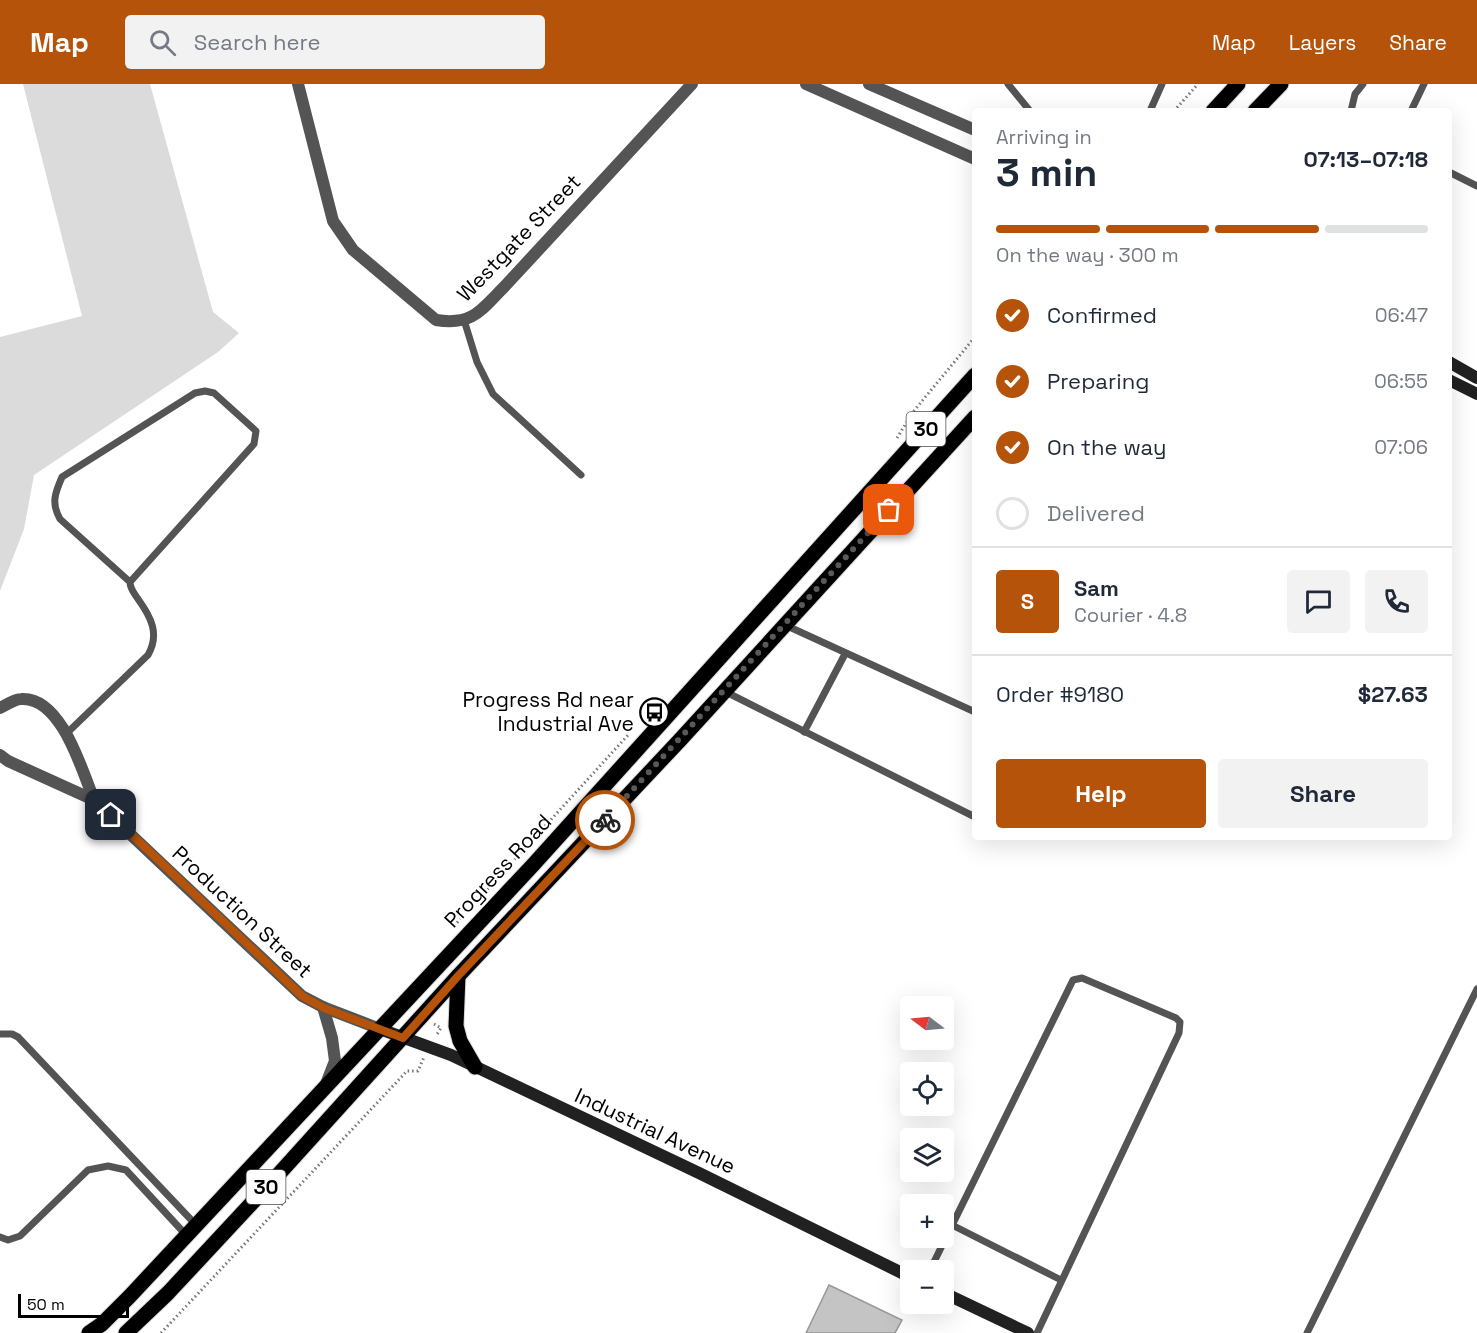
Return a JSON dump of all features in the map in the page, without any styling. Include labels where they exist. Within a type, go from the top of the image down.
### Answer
[{"type":"main road","points":[[1216,108],[1238,84]]},
{"type":"main road","points":[[1259,108],[1281,84]]},
{"type":"main road","name":"Progress Road","points":[[89,1333],[102,1324],[130,1296],[325,1089],[556,839],[972,378]]},
{"type":"main road","name":"Progress Road","points":[[126,1333],[176,1285],[972,420]]},
{"type":"main road","points":[[458,976],[456,1026],[460,1041],[475,1067]]},
{"type":"street","name":"Westgate Street","points":[[298,84],[333,221],[353,250],[436,320],[453,323],[473,317],[505,286],[692,84]]},
{"type":"street","points":[[806,84],[972,158]]},
{"type":"street","points":[[869,84],[972,129]]},
{"type":"street","points":[[1452,364],[1477,378]]},
{"type":"street","points":[[1452,382],[1477,394]]},
{"type":"street","name":"Production Street","points":[[0,708],[20,699],[40,702],[59,719],[94,800]]},
{"type":"street","name":"Production Street","points":[[0,755],[8,761],[94,800],[302,996],[324,1008],[380,1029]]},
{"type":"street","points":[[324,1008],[335,1060],[325,1089]]},
{"type":"street","name":"Industrial Avenue","points":[[380,1029],[475,1067],[699,1173],[900,1272]]},
{"type":"street","points":[[954,1298],[1028,1333]]},
{"type":"lane","points":[[1008,84],[1028,108]]},
{"type":"lane","points":[[1151,108],[1162,84]]},
{"type":"lane","points":[[1352,108],[1355,94],[1363,84]]},
{"type":"lane","points":[[1412,108],[1424,84]]},
{"type":"lane","points":[[1452,174],[1477,186]]},
{"type":"lane","points":[[464,320],[477,362],[493,394],[581,475]]},
{"type":"lane","points":[[66,734],[148,655],[154,645],[154,630],[147,611],[130,588],[130,582],[254,444],[256,431],[214,393],[205,391],[195,393],[62,477],[54,495],[56,511],[60,519],[130,582]]},
{"type":"lane","points":[[784,625],[972,711]]},
{"type":"lane","points":[[804,732],[845,654]]},
{"type":"lane","points":[[724,691],[972,816]]},
{"type":"lane","points":[[954,1221],[1073,980],[1082,978],[1176,1018],[1180,1022],[1179,1033],[1037,1333]]},
{"type":"lane","points":[[1307,1333],[1477,989]]},
{"type":"lane","points":[[0,1034],[12,1034],[18,1037],[192,1231]]},
{"type":"lane","points":[[0,1237],[8,1240],[20,1236],[88,1170],[108,1166],[126,1170],[192,1231]]},
{"type":"lane","points":[[954,1226],[1061,1280]]},
{"type":"path","points":[[1177,108],[1198,84]]},
{"type":"path","points":[[161,1333],[407,1071],[418,1071],[428,1048]]},
{"type":"shaded area","points":[[23,84],[150,84],[213,312],[239,333],[218,352],[34,475],[24,529],[0,591],[0,337],[82,316]]},
{"type":"building","points":[[829,1285],[902,1320],[895,1333],[806,1333]]},
{"type":"way so far","points":[[605,820],[889,510]]},
{"type":"place","name":"Progress Rd near Industrial Ave","points":[[655,712]]},
{"type":"route","points":[[111,815],[302,996],[324,1008],[403,1038],[605,820]]}]
